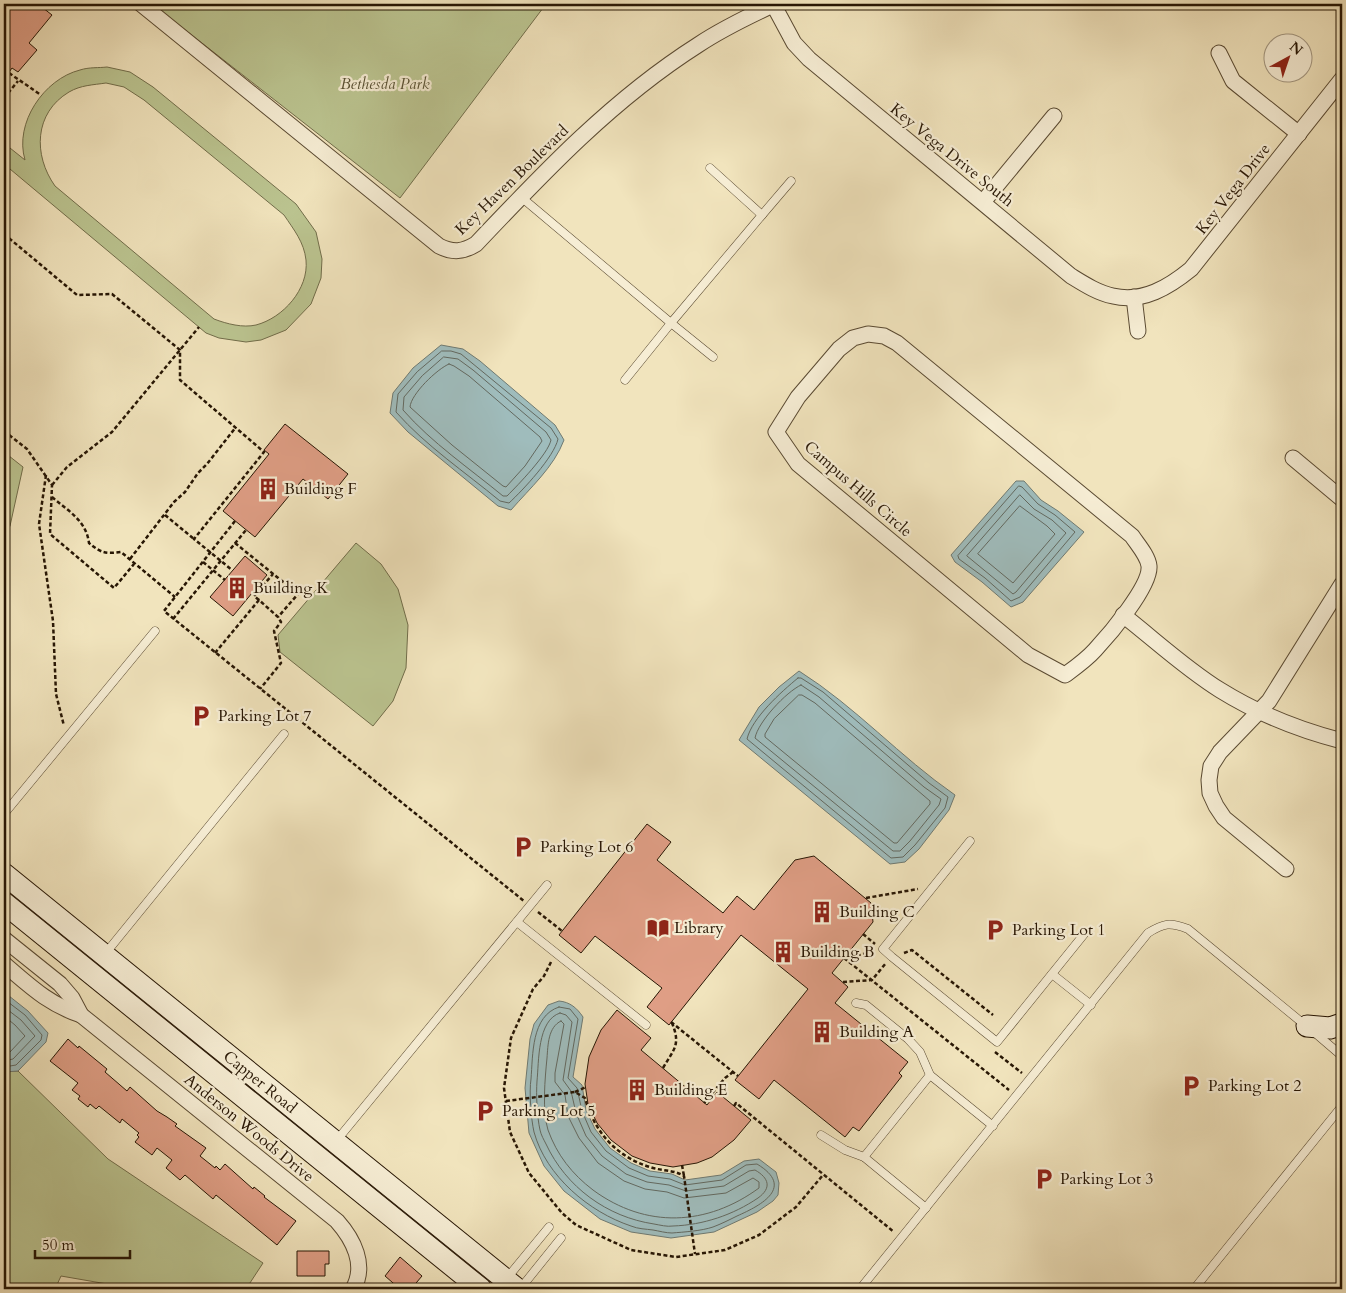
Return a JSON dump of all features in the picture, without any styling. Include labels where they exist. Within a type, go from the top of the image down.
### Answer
[{"type":"street","name":"Key Haven Boulevard","points":[[140,4],[439,246],[448,251],[457,252],[467,250],[476,244],[578,139],[656,74],[699,44],[774,4]]},
{"type":"street","name":"Key Vega Drive South","points":[[774,4],[794,42],[809,59],[1071,276],[1090,287],[1113,296],[1134,297]]},
{"type":"street","points":[[1218,53],[1233,81],[1299,134]]},
{"type":"street","name":"Key Vega Drive","points":[[1134,297],[1154,293],[1173,284],[1191,269],[1342,79]]},
{"type":"street","points":[[982,202],[1054,116]]},
{"type":"street","points":[[1134,297],[1138,331]]},
{"type":"street","name":"Campus Hills Circle","points":[[868,334],[884,336],[898,343],[1132,536],[1142,550],[1149,567],[1144,584],[1124,615],[1095,650],[1065,675],[1046,666],[1028,654],[798,464],[776,432],[798,397],[838,348],[853,338],[868,334]]},
{"type":"street","points":[[1293,458],[1342,499]]},
{"type":"street","points":[[1286,869],[1224,818],[1210,793],[1208,780],[1210,766],[1220,752],[1268,701],[1342,584]]},
{"type":"street","points":[[1124,615],[1218,689],[1258,712],[1319,735],[1342,741]]},
{"type":"street","name":"Capper Road","points":[[4,874],[104,956],[328,1151],[480,1289]]},
{"type":"street","name":"Capper Road","points":[[4,903],[328,1151],[510,1287]]},
{"type":"street","name":"Anderson Woods Drive","points":[[4,938],[60,984],[72,998],[81,1015]]},
{"type":"street","name":"Anderson Woods Drive","points":[[4,964],[48,1000],[81,1015],[337,1221],[348,1234],[356,1251],[359,1266],[357,1282],[353,1289]]},
{"type":"street","points":[[1307,1026],[1330,1028],[1342,1024]]},
{"type":"lane","points":[[710,168],[762,215]]},
{"type":"lane","points":[[625,380],[791,181]]},
{"type":"lane","points":[[521,197],[713,357]]},
{"type":"lane","points":[[4,814],[155,630]]},
{"type":"lane","points":[[104,956],[284,734]]},
{"type":"lane","points":[[970,841],[883,950],[997,1042],[1085,933]]},
{"type":"lane","points":[[328,1151],[547,885]]},
{"type":"lane","points":[[517,922],[646,1025]]},
{"type":"lane","points":[[860,1289],[1148,933],[1160,925],[1175,924],[1188,929],[1342,1056]]},
{"type":"lane","points":[[1052,974],[1091,1004]]},
{"type":"lane","points":[[856,1003],[866,1005],[908,1039],[920,1052],[930,1075],[993,1126]]},
{"type":"lane","points":[[864,1157],[930,1075]]},
{"type":"lane","points":[[1194,1289],[1342,1106]]},
{"type":"lane","points":[[821,1136],[845,1150],[864,1157],[926,1208]]},
{"type":"lane","points":[[510,1287],[549,1227]]},
{"type":"lane","points":[[510,1287],[561,1238]]},
{"type":"path","points":[[9,73],[41,95]]},
{"type":"path","points":[[4,98],[18,80]]},
{"type":"path","points":[[4,234],[77,295],[112,294],[180,350]]},
{"type":"path","points":[[52,485],[66,467],[112,432],[199,327]]},
{"type":"path","points":[[180,350],[180,380],[264,452],[194,539]]},
{"type":"path","points":[[130,559],[174,502],[186,492],[198,472],[207,464],[236,428]]},
{"type":"path","points":[[4,431],[27,449],[52,485],[50,534],[114,588],[134,564]]},
{"type":"path","points":[[46,475],[39,524],[53,621],[56,694],[66,738]]},
{"type":"path","points":[[52,497],[84,524],[89,543],[99,552],[121,552],[175,596]]},
{"type":"path","points":[[164,515],[232,570]]},
{"type":"path","points":[[235,521],[164,611],[562,931]]},
{"type":"path","points":[[173,619],[246,530]]},
{"type":"path","points":[[235,543],[298,594],[278,617]]},
{"type":"path","points":[[203,562],[225,580]]},
{"type":"path","points":[[260,689],[280,663],[274,631],[281,622],[278,617],[254,596],[273,574]]},
{"type":"path","points":[[215,652],[258,600]]},
{"type":"path","points":[[866,898],[934,886]]},
{"type":"path","points":[[863,934],[883,950]]},
{"type":"path","points":[[555,953],[544,976],[533,989],[511,1038],[504,1088],[510,1132],[529,1173],[562,1213],[576,1225],[631,1250],[676,1257],[725,1250],[759,1235],[796,1208],[824,1175]]},
{"type":"path","points":[[844,958],[1010,1091]]},
{"type":"path","points":[[663,1068],[677,1045],[677,1036],[671,1022],[738,1076]]},
{"type":"path","points":[[704,1103],[725,1078],[733,1072]]},
{"type":"path","points":[[506,1101],[575,1092],[586,1087]]},
{"type":"path","points":[[575,1092],[586,1098],[588,1110],[598,1130],[616,1149],[633,1160],[654,1169],[676,1172],[684,1176]]},
{"type":"path","points":[[734,1106],[736,1103],[895,1233]]},
{"type":"path","points":[[682,1165],[695,1254]]},
{"type":"green space","name":"Bethesda Park","points":[[152,4],[546,4],[400,198]]},
{"type":"green space","points":[[107,67],[130,72],[153,87],[296,204],[316,232],[322,259],[321,278],[311,304],[286,330],[261,340],[246,342],[219,338],[206,333],[4,164],[5,144],[25,160],[24,132],[28,118],[44,93],[67,75],[83,69]],"holes":[[[106,83],[124,87],[144,100],[284,215],[298,236],[306,260],[306,271],[299,291],[292,301],[276,316],[251,326],[235,325],[214,319],[55,186],[43,161],[41,148],[43,123],[49,111],[57,101],[78,88]]]},
{"type":"green space","points":[[4,452],[23,467],[10,526],[4,536]]},
{"type":"green space","points":[[356,543],[381,564],[398,589],[408,625],[406,668],[393,701],[373,726],[280,652],[278,635]]},
{"type":"green space","points":[[18,1071],[108,1159],[263,1263],[246,1289],[136,1289],[61,1276],[55,1289],[4,1289],[4,1072]]},
{"type":"water","points":[[441,345],[463,349],[480,361],[555,425],[564,440],[548,468],[511,510],[498,506],[408,432],[390,413],[393,393],[413,368]]},
{"type":"water","points":[[1016,481],[1024,481],[1041,500],[1084,532],[1023,602],[1011,607],[955,562],[951,555]]},
{"type":"water","points":[[799,671],[840,700],[915,765],[955,795],[949,810],[919,849],[905,862],[890,864],[739,740],[759,707]]},
{"type":"water","points":[[4,992],[28,1011],[48,1033],[46,1042],[18,1071],[4,1072]]},
{"type":"water","points":[[559,1001],[573,1006],[583,1017],[573,1077],[582,1085],[586,1110],[595,1129],[610,1148],[631,1163],[650,1171],[672,1174],[685,1180],[721,1175],[744,1161],[759,1159],[776,1172],[779,1183],[778,1195],[773,1201],[757,1212],[714,1232],[671,1238],[631,1232],[600,1219],[564,1191],[544,1166],[529,1133],[525,1088],[530,1039],[534,1024],[548,1005]]},
{"type":"building","points":[[4,4],[38,4],[52,15],[29,43],[37,50],[18,72],[12,68],[4,79]]},
{"type":"building","name":"Building F","points":[[285,424],[348,474],[328,499],[303,479],[255,537],[223,511],[269,454],[264,450]]},
{"type":"building","name":"Building K","points":[[245,556],[267,575],[233,616],[210,597]]},
{"type":"building","points":[[647,824],[671,842],[657,860],[723,913],[737,896],[754,910],[795,860],[814,856],[871,903],[873,922],[832,973],[848,987],[835,1003],[908,1062],[899,1073],[902,1076],[859,1131],[853,1127],[845,1137],[774,1080],[759,1099],[735,1080],[808,989],[741,935],[669,1025],[647,1007],[662,988],[595,936],[581,953],[559,935]]},
{"type":"building","name":"Building E","points":[[617,1010],[651,1038],[641,1050],[707,1105],[717,1092],[751,1120],[734,1140],[712,1157],[697,1163],[673,1167],[650,1163],[632,1156],[611,1140],[597,1123],[588,1104],[585,1084],[589,1057],[601,1030]]},
{"type":"building","points":[[68,1039],[107,1069],[105,1072],[127,1091],[130,1087],[157,1111],[177,1124],[175,1126],[206,1148],[200,1156],[215,1168],[216,1166],[220,1170],[225,1164],[253,1189],[254,1187],[296,1221],[277,1245],[216,1195],[213,1199],[185,1175],[180,1180],[166,1168],[172,1160],[157,1148],[152,1155],[135,1142],[139,1137],[137,1135],[139,1133],[122,1119],[120,1123],[99,1106],[96,1109],[90,1104],[88,1107],[78,1099],[80,1096],[72,1090],[78,1083],[50,1061]]},
{"type":"building","points":[[297,1251],[329,1251],[329,1264],[325,1264],[325,1276],[297,1276]]},
{"type":"building","points":[[400,1257],[422,1276],[411,1289],[400,1289],[385,1276]]},
{"type":"place","name":"Building F","points":[[268,489]]},
{"type":"place","name":"Building K","points":[[237,588]]},
{"type":"place","name":"Parking Lot 7","points":[[201,716]]},
{"type":"place","name":"Parking Lot 6","points":[[523,847]]},
{"type":"place","name":"Building C","points":[[822,912]]},
{"type":"place","name":"Library","points":[[658,928]]},
{"type":"place","name":"Parking Lot 1","points":[[995,930]]},
{"type":"place","name":"Building B","points":[[783,952]]},
{"type":"place","name":"Building A","points":[[822,1032]]},
{"type":"place","name":"Parking Lot 2","points":[[1191,1086]]},
{"type":"place","name":"Building E","points":[[637,1090]]},
{"type":"place","name":"Parking Lot 5","points":[[485,1111]]},
{"type":"place","name":"Parking Lot 3","points":[[1044,1179]]}]
